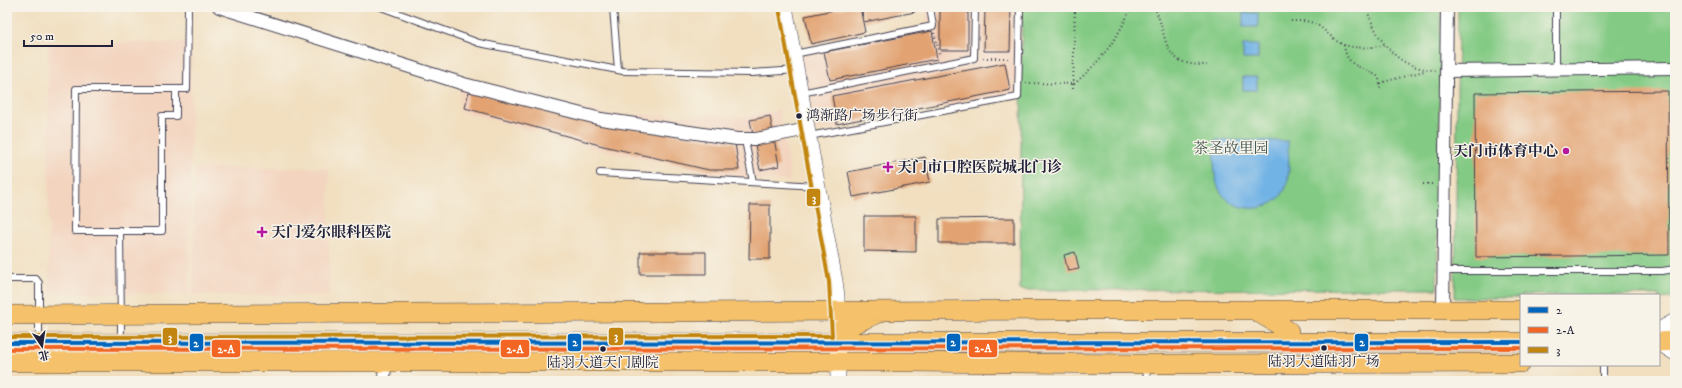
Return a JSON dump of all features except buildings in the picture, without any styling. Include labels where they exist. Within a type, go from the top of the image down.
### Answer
[{"type":"main road","points":[[7,315],[39,323],[120,323],[838,310],[1520,310]]},
{"type":"main road","points":[[838,336],[886,310]]},
{"type":"main road","points":[[1253,310],[1289,331]]},
{"type":"main road","points":[[7,332],[39,323]]},
{"type":"main road","points":[[120,323],[838,336],[1421,343],[1520,342]]},
{"type":"main road","points":[[1660,330],[1675,331]]},
{"type":"main road","points":[[7,343],[1289,331],[1520,331]]},
{"type":"main road","points":[[838,336],[905,362]]},
{"type":"main road","points":[[1660,342],[1675,341]]},
{"type":"main road","points":[[1358,364],[1421,343]]},
{"type":"main road","points":[[7,362],[905,362],[1146,372],[1358,364],[1520,363]]},
{"type":"street","points":[[218,7],[464,84],[594,117],[745,140],[808,133]]},
{"type":"street","points":[[785,7],[835,281],[838,310],[838,381]]},
{"type":"street","points":[[1443,309],[1447,7]]},
{"type":"street","points":[[1446,71],[1675,68]]},
{"type":"street","points":[[1660,329],[1675,321]]},
{"type":"street","points":[[1660,343],[1675,353]]},
{"type":"street","points":[[384,381],[385,362]]},
{"type":"lane","points":[[176,89],[176,116],[162,116],[162,231],[76,231],[76,89],[176,89],[187,89],[188,7]]},
{"type":"lane","points":[[382,7],[479,43],[618,70],[752,73],[797,70]]},
{"type":"lane","points":[[612,7],[618,70]]},
{"type":"lane","points":[[794,54],[933,26],[930,7]]},
{"type":"lane","points":[[801,93],[974,58],[975,7]]},
{"type":"lane","points":[[808,133],[1018,96],[1020,7]]},
{"type":"lane","points":[[1556,7],[1556,69]]},
{"type":"lane","points":[[745,140],[754,182]]},
{"type":"lane","points":[[600,173],[818,186]]},
{"type":"lane","points":[[120,230],[120,323]]},
{"type":"lane","points":[[1444,271],[1662,271],[1675,269]]},
{"type":"lane","points":[[7,279],[36,279],[40,289],[39,323]]},
{"type":"lane","points":[[1603,366],[1603,381]]},
{"type":"path","points":[[1073,89],[1075,7]]},
{"type":"path","points":[[1019,83],[1074,84],[1092,67],[1113,42],[1122,28],[1131,7]]},
{"type":"path","points":[[1154,7],[1164,41],[1172,55],[1184,63],[1198,66],[1207,65]]},
{"type":"path","points":[[1366,7],[1377,32],[1394,55],[1415,68],[1446,71]]},
{"type":"path","points":[[1291,21],[1310,22],[1317,25],[1330,38],[1344,45],[1360,48],[1386,45]]},
{"type":"path","points":[[933,26],[941,64]]},
{"type":"path","points":[[1344,45],[1345,53],[1349,60],[1377,76],[1380,83],[1380,88]]},
{"type":"path","points":[[974,58],[1019,58]]},
{"type":"path","points":[[1380,83],[1425,70]]},
{"type":"shaded area","points":[[925,7],[1017,7],[1017,94],[814,132],[798,49],[928,24]]},
{"type":"shaded area","points":[[192,42],[189,294],[49,293],[48,43]]},
{"type":"shaded area","points":[[460,77],[607,114],[742,117],[779,110],[789,168],[789,181],[740,179],[605,151],[460,111]]},
{"type":"shaded area","name":"天门爱尔眼科医院","points":[[195,168],[329,168],[329,296],[193,295]]},
{"type":"green space","name":"茶圣故里园","points":[[1022,7],[1441,7],[1437,289],[1020,290]]},
{"type":"green space","name":"天门市体育中心","points":[[1458,7],[1675,7],[1675,298],[1660,299],[1660,294],[1520,294],[1520,298],[1455,298]]},
{"type":"water","points":[[1243,13],[1258,13],[1258,27],[1243,27]]},
{"type":"water","points":[[1243,45],[1258,45],[1258,59],[1243,59]]},
{"type":"water","points":[[1243,77],[1257,77],[1257,90],[1243,90]]},
{"type":"water","points":[[1215,140],[1288,141],[1288,182],[1280,196],[1273,203],[1263,207],[1253,208],[1233,204],[1225,198],[1219,189],[1215,178]]},
{"type":"transit line","name":"3","points":[[7,337],[832,336],[829,282],[779,8]]},
{"type":"transit line","name":"2","points":[[7,343],[1520,342]]},
{"type":"transit line","name":"2-A","points":[[7,349],[1520,348]]},
{"type":"place","name":"鸿渐路广场步行街","points":[[799,116]]},
{"type":"place","name":"天门市体育中心","points":[[1566,151]]},
{"type":"place","name":"天门市口腔医院城北门诊","points":[[888,167]]},
{"type":"place","name":"天门爱尔眼科医院","points":[[262,232]]},
{"type":"place","name":"陆羽大道陆羽广场","points":[[1324,348]]},
{"type":"place","name":"陆羽大道天门剧院","points":[[603,349]]}]
